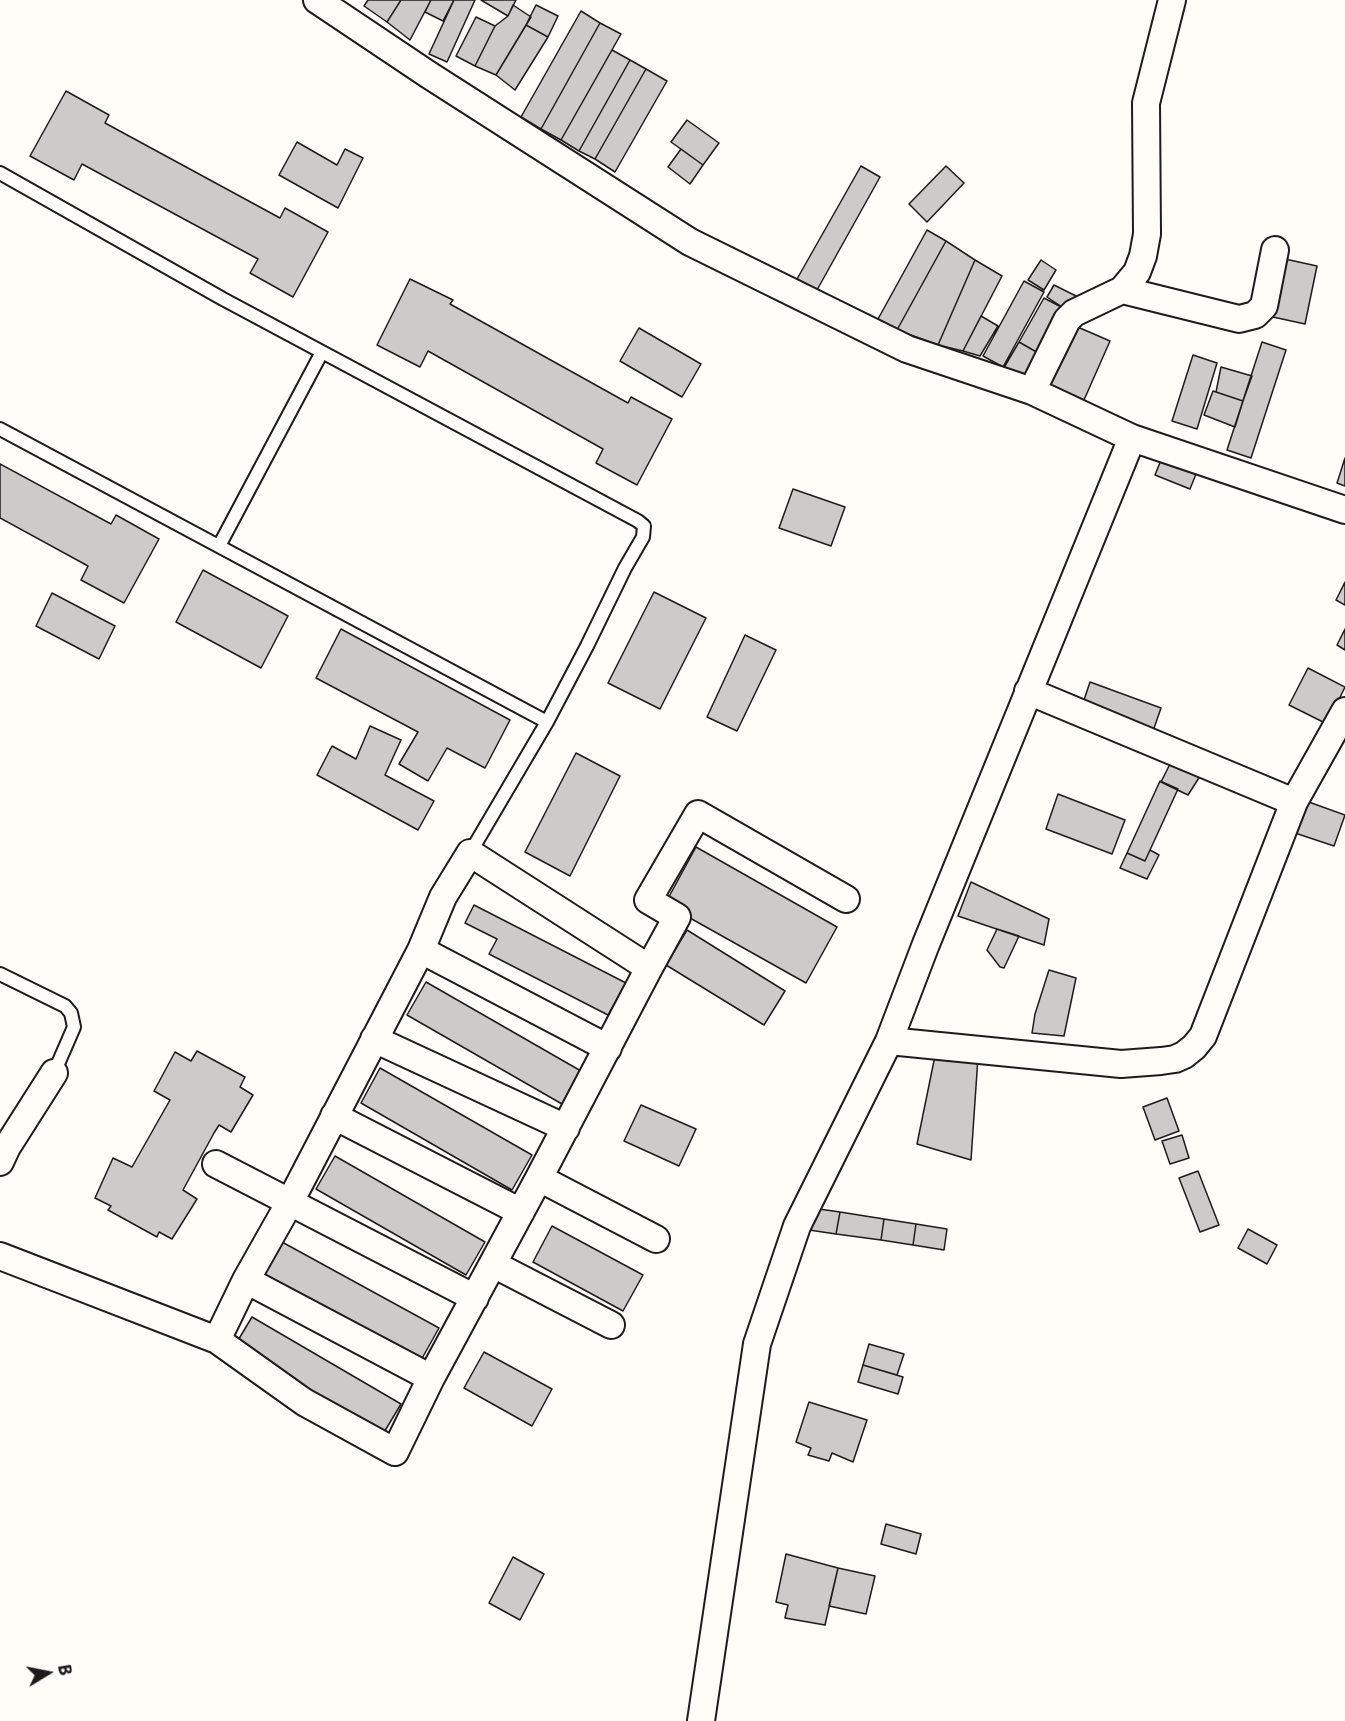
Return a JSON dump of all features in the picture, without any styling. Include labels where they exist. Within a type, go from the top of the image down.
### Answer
[{"type":"street","points":[[317,0],[429,75],[690,242],[907,349],[1032,391],[1132,438],[1345,510]]},
{"type":"street","points":[[1032,391],[1066,320],[1074,313],[1122,290],[1137,272],[1143,256],[1147,234],[1146,103],[1172,0]]},
{"type":"street","points":[[1122,290],[1239,319],[1255,315],[1264,306],[1275,250]]},
{"type":"street","points":[[701,1721],[757,1344],[797,1226],[889,1041],[926,944],[1132,438]]},
{"type":"street","points":[[1028,691],[1294,802]]},
{"type":"street","points":[[889,1041],[1121,1064],[1161,1061],[1184,1055],[1203,1036],[1294,802],[1345,711]]},
{"type":"street","points":[[0,1256],[218,1340],[304,1402],[395,1452],[431,1378],[677,916],[648,900],[698,814],[846,899]]},
{"type":"street","points":[[218,1340],[246,1280],[290,1202],[420,950],[443,897],[470,853],[649,968]]},
{"type":"street","points":[[420,950],[608,1048]]},
{"type":"street","points":[[374,1039],[566,1128]]},
{"type":"street","points":[[0,1162],[54,1073]]},
{"type":"street","points":[[334,1116],[521,1212]]},
{"type":"street","points":[[216,1164],[475,1298]]},
{"type":"street","points":[[539,1178],[656,1239]]},
{"type":"street","points":[[493,1264],[611,1325]]},
{"type":"street","points":[[246,1280],[431,1378]]},
{"type":"lane","points":[[0,173],[223,299],[628,515],[644,526],[643,537],[547,722],[470,853]]},
{"type":"lane","points":[[219,546],[322,351]]},
{"type":"lane","points":[[0,429],[547,722]]},
{"type":"lane","points":[[0,974],[65,1006],[71,1012],[74,1027],[54,1073]]},
{"type":"building","points":[[368,0],[401,0],[387,22],[364,6]]},
{"type":"building","points":[[401,0],[431,0],[410,40],[387,22]]},
{"type":"building","points":[[431,0],[454,0],[443,21],[425,12]]},
{"type":"building","points":[[454,0],[475,0],[447,62],[429,54]]},
{"type":"building","points":[[481,0],[516,0],[508,16]]},
{"type":"building","points":[[513,5],[531,17],[496,75],[475,66],[495,26],[508,16]]},
{"type":"building","points":[[536,5],[558,16],[548,37],[526,25]]},
{"type":"building","points":[[581,11],[600,23],[541,129],[521,117]]},
{"type":"building","points":[[476,17],[495,26],[475,66],[456,56]]},
{"type":"building","points":[[600,23],[621,34],[561,140],[541,129]]},
{"type":"building","points":[[526,25],[548,37],[515,90],[496,75]]},
{"type":"building","points":[[612,50],[630,60],[579,151],[561,140]]},
{"type":"building","points":[[630,60],[646,69],[595,159],[579,151]]},
{"type":"building","points":[[646,69],[667,81],[615,172],[595,159]]},
{"type":"building","points":[[66,91],[109,115],[105,123],[280,218],[285,208],[328,232],[293,297],[250,273],[258,259],[82,164],[74,180],[30,156]]},
{"type":"building","points":[[687,120],[719,143],[703,165],[671,142]]},
{"type":"building","points":[[297,142],[337,165],[345,149],[363,158],[338,208],[279,175]]},
{"type":"building","points":[[681,149],[703,165],[690,184],[668,167]]},
{"type":"building","points":[[861,166],[880,177],[817,290],[797,279]]},
{"type":"building","points":[[946,166],[964,183],[927,222],[909,204]]},
{"type":"building","points":[[927,230],[946,241],[897,330],[878,319]]},
{"type":"building","points":[[946,241],[975,260],[938,345],[897,330]]},
{"type":"building","points":[[1285,259],[1317,266],[1305,324],[1273,317]]},
{"type":"building","points":[[975,260],[1002,276],[963,351],[938,345]]},
{"type":"building","points":[[1041,260],[1056,270],[1044,290],[1028,280]]},
{"type":"building","points":[[410,279],[453,300],[450,304],[628,403],[631,397],[672,419],[637,485],[596,463],[603,449],[428,351],[420,367],[377,345]]},
{"type":"building","points":[[1024,281],[1044,292],[1003,367],[983,356]]},
{"type":"building","points":[[1054,285],[1086,301],[1068,311],[1047,297]]},
{"type":"building","points":[[1044,298],[1065,309],[1040,354],[1019,342]]},
{"type":"building","points":[[981,316],[998,326],[980,356],[963,351]]},
{"type":"building","points":[[1073,325],[1110,341],[1084,400],[1048,384]]},
{"type":"building","points":[[639,328],[701,364],[682,397],[620,361]]},
{"type":"building","points":[[1019,342],[1040,354],[1023,383],[1002,371]]},
{"type":"building","points":[[1262,342],[1286,350],[1251,458],[1227,450]]},
{"type":"building","points":[[1193,355],[1217,363],[1197,429],[1172,421]]},
{"type":"building","points":[[1221,367],[1252,376],[1243,401],[1216,392]]},
{"type":"building","points":[[1213,391],[1243,401],[1235,427],[1204,415]]},
{"type":"building","points":[[1345,458],[1345,486],[1337,483]]},
{"type":"building","points":[[1161,460],[1196,474],[1190,489],[1155,475]]},
{"type":"building","points":[[0,464],[111,524],[116,515],[159,539],[124,603],[81,580],[88,566],[0,518]]},
{"type":"building","points":[[793,489],[845,507],[831,546],[779,528]]},
{"type":"building","points":[[203,570],[288,616],[261,668],[176,622]]},
{"type":"building","points":[[1345,582],[1345,605],[1336,600]]},
{"type":"building","points":[[654,592],[706,618],[660,709],[608,683]]},
{"type":"building","points":[[52,593],[115,626],[99,659],[36,626]]},
{"type":"building","points":[[341,629],[510,720],[485,768],[447,748],[428,781],[399,764],[418,732],[316,678]]},
{"type":"building","points":[[1345,629],[1345,650],[1337,645]]},
{"type":"building","points":[[745,635],[776,650],[737,731],[707,717]]},
{"type":"building","points":[[1308,668],[1345,687],[1327,724],[1289,705]]},
{"type":"building","points":[[1090,682],[1161,708],[1152,734],[1081,709]]},
{"type":"building","points":[[370,726],[401,740],[385,775],[434,801],[418,830],[317,775],[332,746],[356,759]]},
{"type":"building","points":[[576,753],[620,776],[570,876],[525,852]]},
{"type":"building","points":[[1172,760],[1202,773],[1188,795],[1161,782]]},
{"type":"building","points":[[1160,781],[1178,789],[1145,861],[1127,853]]},
{"type":"building","points":[[1058,794],[1125,820],[1112,854],[1046,829]]},
{"type":"building","points":[[1306,801],[1345,815],[1334,846],[1295,833]]},
{"type":"building","points":[[696,847],[837,927],[806,983],[665,904]]},
{"type":"building","points":[[1150,850],[1159,855],[1147,879],[1120,868],[1127,853],[1145,861]]},
{"type":"building","points":[[971,882],[1049,919],[1044,945],[958,916]]},
{"type":"building","points":[[474,905],[626,983],[608,1015],[489,954],[497,939],[465,923]]},
{"type":"building","points":[[997,929],[1019,936],[1004,968],[1000,967],[987,950]]},
{"type":"building","points":[[687,930],[785,991],[764,1025],[666,965]]},
{"type":"building","points":[[1049,970],[1076,978],[1064,1036],[1032,1033],[1035,1014]]},
{"type":"building","points":[[426,982],[581,1071],[562,1104],[407,1015]]},
{"type":"building","points":[[197,1051],[245,1077],[240,1087],[253,1095],[231,1132],[219,1125],[214,1133],[183,1190],[197,1199],[172,1239],[159,1232],[157,1237],[108,1210],[111,1206],[95,1198],[113,1158],[132,1167],[170,1100],[154,1091],[175,1052],[191,1061]]},
{"type":"building","points":[[936,1051],[978,1057],[971,1160],[917,1144]]},
{"type":"building","points":[[380,1068],[532,1155],[512,1190],[361,1103]]},
{"type":"building","points":[[1167,1098],[1179,1131],[1155,1140],[1143,1107]]},
{"type":"building","points":[[641,1105],[696,1129],[679,1166],[624,1141]]},
{"type":"building","points":[[1182,1135],[1189,1158],[1170,1164],[1162,1141]]},
{"type":"building","points":[[335,1156],[485,1242],[466,1275],[316,1189]]},
{"type":"building","points":[[1198,1171],[1219,1225],[1200,1232],[1179,1178]]},
{"type":"building","points":[[812,1208],[840,1212],[836,1234],[809,1230]]},
{"type":"building","points":[[840,1212],[884,1219],[881,1240],[836,1234]]},
{"type":"building","points":[[884,1219],[916,1224],[913,1245],[881,1240]]},
{"type":"building","points":[[916,1224],[947,1229],[944,1250],[913,1245]]},
{"type":"building","points":[[552,1226],[643,1275],[623,1311],[533,1262]]},
{"type":"building","points":[[1248,1229],[1277,1245],[1267,1264],[1238,1248]]},
{"type":"building","points":[[282,1242],[439,1328],[420,1362],[263,1276]]},
{"type":"building","points":[[252,1317],[401,1404],[383,1434],[234,1347]]},
{"type":"building","points":[[869,1344],[904,1354],[897,1375],[863,1365]]},
{"type":"building","points":[[484,1352],[552,1389],[532,1426],[464,1388]]},
{"type":"building","points":[[863,1365],[903,1377],[898,1394],[858,1382]]},
{"type":"building","points":[[809,1402],[867,1420],[853,1462],[832,1453],[829,1461],[808,1455],[811,1448],[796,1442]]},
{"type":"building","points":[[886,1524],[921,1534],[916,1554],[881,1544]]},
{"type":"building","points":[[786,1554],[838,1568],[825,1625],[785,1618],[788,1605],[776,1602]]},
{"type":"building","points":[[513,1557],[544,1574],[520,1620],[489,1603]]},
{"type":"building","points":[[838,1568],[875,1576],[866,1614],[829,1606]]}]
